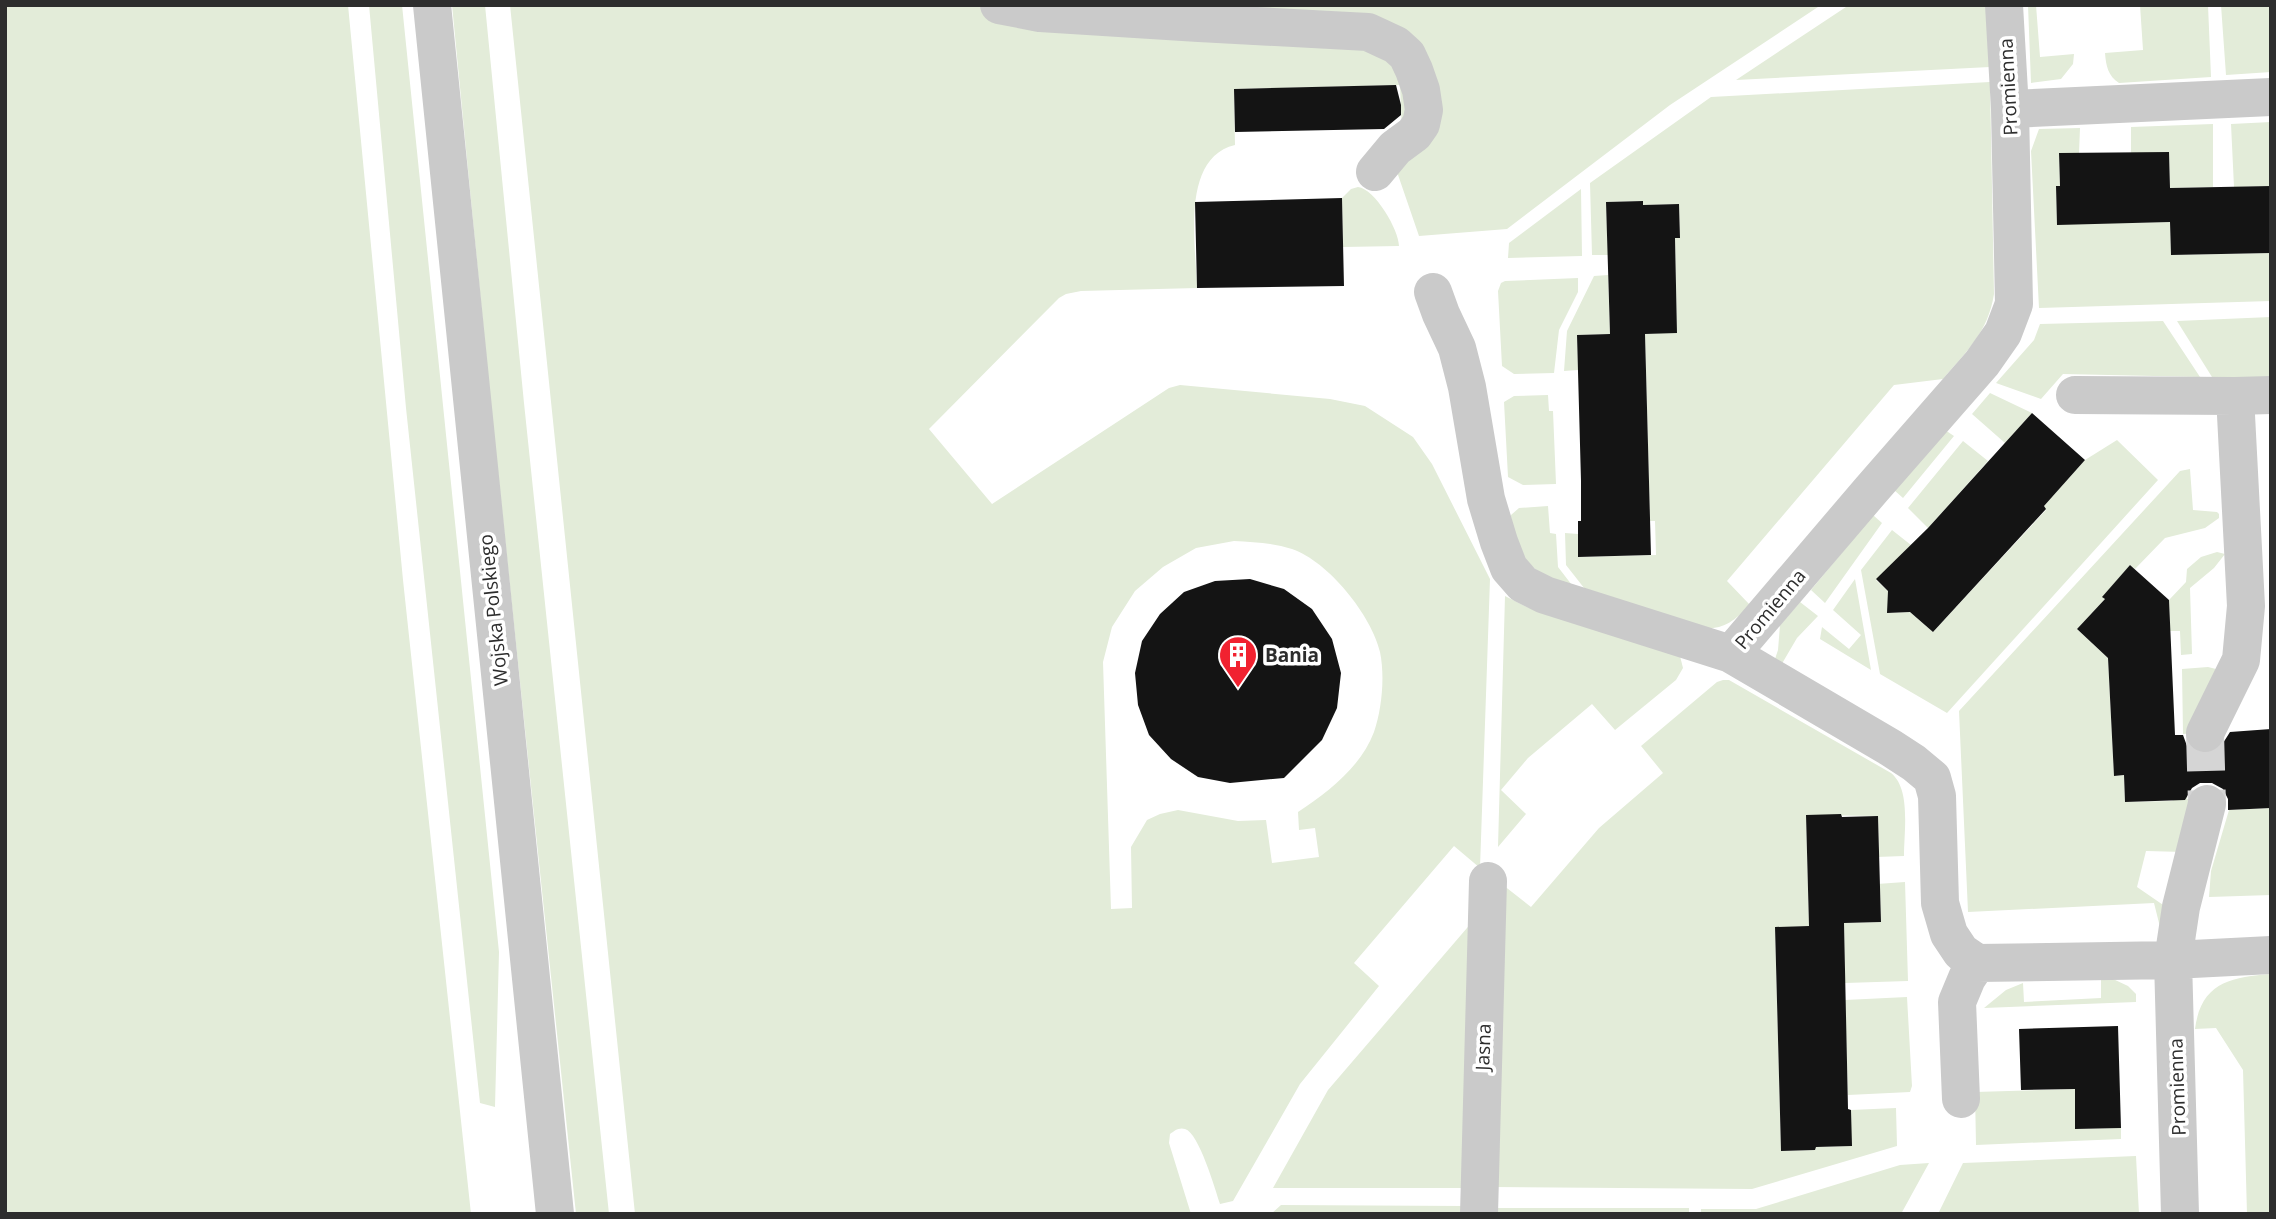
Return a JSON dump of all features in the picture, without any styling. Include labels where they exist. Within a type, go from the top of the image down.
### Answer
[{"type":"street","name":"Wojska Polskiego","points":[[432,5],[555,1214]]},
{"type":"street","points":[[999,5],[1040,13],[1196,14],[1368,32],[1396,44],[1407,55],[1414,70],[1424,110],[1421,124],[1414,134],[1395,148],[1375,172]]},
{"type":"street","name":"Promienna","points":[[1977,963],[1961,952],[1949,934],[1940,903],[1937,796],[1932,778],[1891,748],[1731,654],[1944,409],[2003,333],[2014,304],[2010,109],[2004,5]]},
{"type":"street","points":[[2010,109],[2271,97]]},
{"type":"street","points":[[1433,292],[1457,348],[1467,387],[1486,499],[1509,568],[1523,584],[1545,595],[1731,654]]},
{"type":"street","points":[[2075,395],[2253,396],[2246,606],[2241,660],[2205,733]]},
{"type":"street","name":"Promienna","points":[[2180,1214],[2173,960],[2181,906],[2207,804]]},
{"type":"street","name":"Jasna","points":[[1479,1214],[1488,881]]},
{"type":"street","points":[[1961,1099],[1957,1002],[1977,963],[2271,956]]},
{"type":"green space","points":[[5,5],[348,5],[403,580],[471,1214],[5,1214]]},
{"type":"green space","points":[[369,5],[402,5],[499,952],[495,1107],[480,1103],[406,408]]},
{"type":"green space","points":[[452,5],[485,5],[609,1214],[576,1214],[491,406]]},
{"type":"green space","points":[[510,5],[974,5],[996,13],[1376,44],[1411,84],[1402,134],[1400,85],[1234,89],[1235,145],[1218,153],[1206,167],[1195,206],[1197,288],[1081,291],[1066,294],[929,429],[992,504],[1169,388],[1180,385],[1330,399],[1365,406],[1413,437],[1432,464],[1490,579],[1480,868],[1454,846],[1354,963],[1379,986],[1300,1084],[1233,1201],[1220,1204],[1196,1140],[1185,1129],[1181,1129],[1170,1134],[1169,1143],[1191,1214],[635,1214]],"holes":[[[1234,541],[1278,545],[1306,555],[1334,577],[1358,607],[1368,622],[1382,661],[1382,692],[1374,732],[1361,756],[1342,778],[1298,812],[1299,830],[1315,828],[1319,857],[1272,863],[1266,820],[1238,821],[1178,810],[1160,814],[1147,820],[1131,847],[1132,908],[1111,909],[1103,662],[1112,627],[1135,591],[1163,567],[1196,548]]]},
{"type":"green space","points":[[1209,5],[1821,5],[1670,105],[1507,229],[1419,236],[1396,169],[1415,52]]},
{"type":"green space","points":[[1849,5],[1988,5],[1990,67],[1736,80]]},
{"type":"green space","points":[[2028,5],[2036,5],[2040,57],[2074,54],[2073,64],[2061,79],[2031,83]]},
{"type":"green space","points":[[2140,5],[2208,5],[2211,77],[2119,83],[2112,77],[2105,53],[2143,50]]},
{"type":"green space","points":[[2221,5],[2271,5],[2271,72],[2226,75]]},
{"type":"green space","points":[[1990,82],[1994,294],[1982,330],[1968,350],[1943,379],[1894,385],[1727,581],[1750,605],[1731,621],[1720,627],[1708,628],[1588,593],[1566,565],[1565,533],[1578,534],[1579,557],[1656,555],[1655,521],[1650,521],[1645,334],[1677,332],[1675,238],[1680,238],[1679,204],[1606,202],[1608,255],[1592,255],[1590,183],[1711,97]]},
{"type":"green space","points":[[2271,122],[2271,186],[2234,187],[2231,124]]},
{"type":"green space","points":[[2213,124],[2213,187],[2170,188],[2169,153],[2131,153],[2131,127]]},
{"type":"green space","points":[[2080,128],[2079,153],[2059,153],[2057,224],[2170,222],[2171,255],[2271,253],[2271,301],[2039,308],[2031,151],[2039,129]]},
{"type":"green space","points":[[1358,187],[1372,195],[1385,211],[1395,230],[1399,246],[1343,247],[1342,198],[1351,189]]},
{"type":"green space","points":[[1581,189],[1582,256],[1508,258],[1509,243]]},
{"type":"green space","points":[[1608,275],[1610,334],[1577,335],[1578,370],[1564,371],[1567,331],[1594,276]]},
{"type":"green space","points":[[1578,278],[1578,292],[1559,330],[1554,373],[1514,374],[1502,366],[1498,291],[1501,283]]},
{"type":"green space","points":[[2271,317],[2271,377],[2212,377],[2177,321]]},
{"type":"green space","points":[[2163,321],[2200,377],[2063,374],[2041,399],[1996,383],[2034,340],[2040,324]]},
{"type":"green space","points":[[1990,393],[2032,413],[2005,443],[1972,414]]},
{"type":"green space","points":[[1548,395],[1549,411],[1553,411],[1556,484],[1523,485],[1508,477],[1504,402],[1514,396]]},
{"type":"green space","points":[[1945,430],[1954,436],[1903,498],[1894,490]]},
{"type":"green space","points":[[2117,440],[2158,480],[1947,713],[1880,674],[1861,570],[1892,530],[1911,545],[1876,580],[1888,591],[1888,613],[1910,612],[1933,632],[2046,510],[2044,506],[2085,460]]},
{"type":"green space","points":[[1963,441],[1988,461],[1928,528],[1908,508]]},
{"type":"green space","points":[[2190,469],[2193,510],[2217,512],[2219,518],[2205,528],[2165,538],[2135,569],[2130,565],[2103,597],[2105,599],[2077,629],[2108,658],[2114,776],[2124,775],[2125,802],[2171,801],[2187,795],[2187,799],[2191,799],[2184,852],[2146,851],[2137,887],[2169,909],[2162,935],[2154,903],[1968,912],[1959,711],[2180,471]]},
{"type":"green space","points":[[1548,506],[1550,533],[1556,534],[1558,567],[1575,589],[1533,567],[1522,553],[1515,536],[1511,515],[1519,508]]},
{"type":"green space","points":[[1873,515],[1882,523],[1825,603],[1811,590]]},
{"type":"green space","points":[[2217,552],[2225,554],[2214,568],[2190,588],[2192,654],[2181,655],[2180,631],[2170,631],[2169,600],[2186,582],[2187,569],[2201,557]]},
{"type":"green space","points":[[1855,579],[1871,670],[1820,639],[1822,627],[1849,649],[1861,635],[1833,610]]},
{"type":"green space","points":[[1505,596],[1527,607],[1680,656],[1683,668],[1676,680],[1615,730],[1592,704],[1528,758],[1501,790],[1526,814],[1498,847]]},
{"type":"green space","points":[[1800,602],[1818,616],[1797,638],[1780,667],[1774,662],[1780,625]]},
{"type":"green space","points":[[2182,669],[2216,669],[2197,733],[2183,734]]},
{"type":"green space","points":[[1729,680],[1891,773],[1901,789],[1905,811],[1904,856],[1876,857],[1879,851],[1878,816],[1806,815],[1809,926],[1775,928],[1781,1151],[1851,1146],[1851,1110],[1896,1108],[1897,1146],[1752,1189],[1493,1187],[1503,885],[1531,907],[1599,828],[1663,773],[1641,746],[1717,682]]},
{"type":"green space","points":[[2271,808],[2271,895],[2209,897],[2211,871],[2229,810]]},
{"type":"green space","points":[[1905,882],[1908,981],[1845,983],[1844,923],[1881,922],[1880,888],[1877,884]]},
{"type":"green space","points":[[1473,921],[1467,1188],[1273,1188],[1328,1090]]},
{"type":"green space","points":[[2271,974],[2271,1214],[2247,1214],[2243,1070],[2216,1028],[2195,1029],[2204,1001],[2220,985],[2243,977]]},
{"type":"green space","points":[[2113,979],[2128,986],[2136,994],[2136,1002],[1984,1008],[2006,990],[2023,983],[2024,1002],[2101,998],[2101,980]]},
{"type":"green space","points":[[1907,997],[1912,1086],[1910,1092],[1848,1095],[1845,1000]]},
{"type":"green space","points":[[2075,1089],[2075,1129],[2121,1128],[2121,1139],[1976,1145],[1975,1092]]},
{"type":"green space","points":[[2136,1156],[2139,1214],[1938,1214],[1963,1163]]},
{"type":"green space","points":[[1929,1163],[1901,1214],[1701,1214],[1701,1209],[1756,1209],[1900,1165]]},
{"type":"green space","points":[[1281,1205],[1465,1206],[1465,1214],[1271,1214]]},
{"type":"green space","points":[[1493,1208],[1689,1208],[1689,1214],[1493,1214]]},
{"type":"building","points":[[1396,85],[1401,115],[1384,129],[1235,132],[1234,89]]},
{"type":"building","points":[[2169,152],[2170,188],[2271,186],[2271,253],[2171,255],[2170,222],[2057,225],[2059,153]]},
{"type":"building","points":[[1342,198],[1344,286],[1197,288],[1195,202]]},
{"type":"building","points":[[1643,201],[1643,205],[1679,204],[1680,238],[1675,238],[1677,333],[1645,334],[1651,555],[1578,557],[1581,481],[1577,335],[1610,334],[1606,202]]},
{"type":"building","points":[[2032,413],[2085,460],[2044,506],[2046,509],[1933,632],[1910,612],[1887,613],[1888,591],[1876,579],[1928,528]]},
{"type":"building","points":[[2130,565],[2169,600],[2175,735],[2183,735],[2187,746],[2196,753],[2206,755],[2218,751],[2230,732],[2271,729],[2271,808],[2228,810],[2228,799],[2223,789],[2212,783],[2200,783],[2192,788],[2185,800],[2125,802],[2124,775],[2114,776],[2108,658],[2077,629],[2105,599],[2102,597]]},
{"type":"building","name":"Bania","points":[[1250,579],[1284,589],[1312,609],[1332,639],[1341,673],[1337,708],[1322,740],[1284,778],[1230,783],[1198,777],[1171,759],[1149,735],[1138,705],[1135,673],[1142,641],[1160,614],[1184,592],[1215,581]]},
{"type":"building","points":[[1841,814],[1842,817],[1878,816],[1881,922],[1844,923],[1848,1109],[1851,1110],[1852,1146],[1781,1151],[1775,927],[1809,926],[1806,815]]},
{"type":"building","points":[[2118,1026],[2121,1128],[2075,1129],[2075,1089],[2021,1090],[2019,1029]]},
{"type":"tunnel","points":[[2205,733],[2207,804]]},
{"type":"place","name":"Bania","points":[[1238,689]]}]
